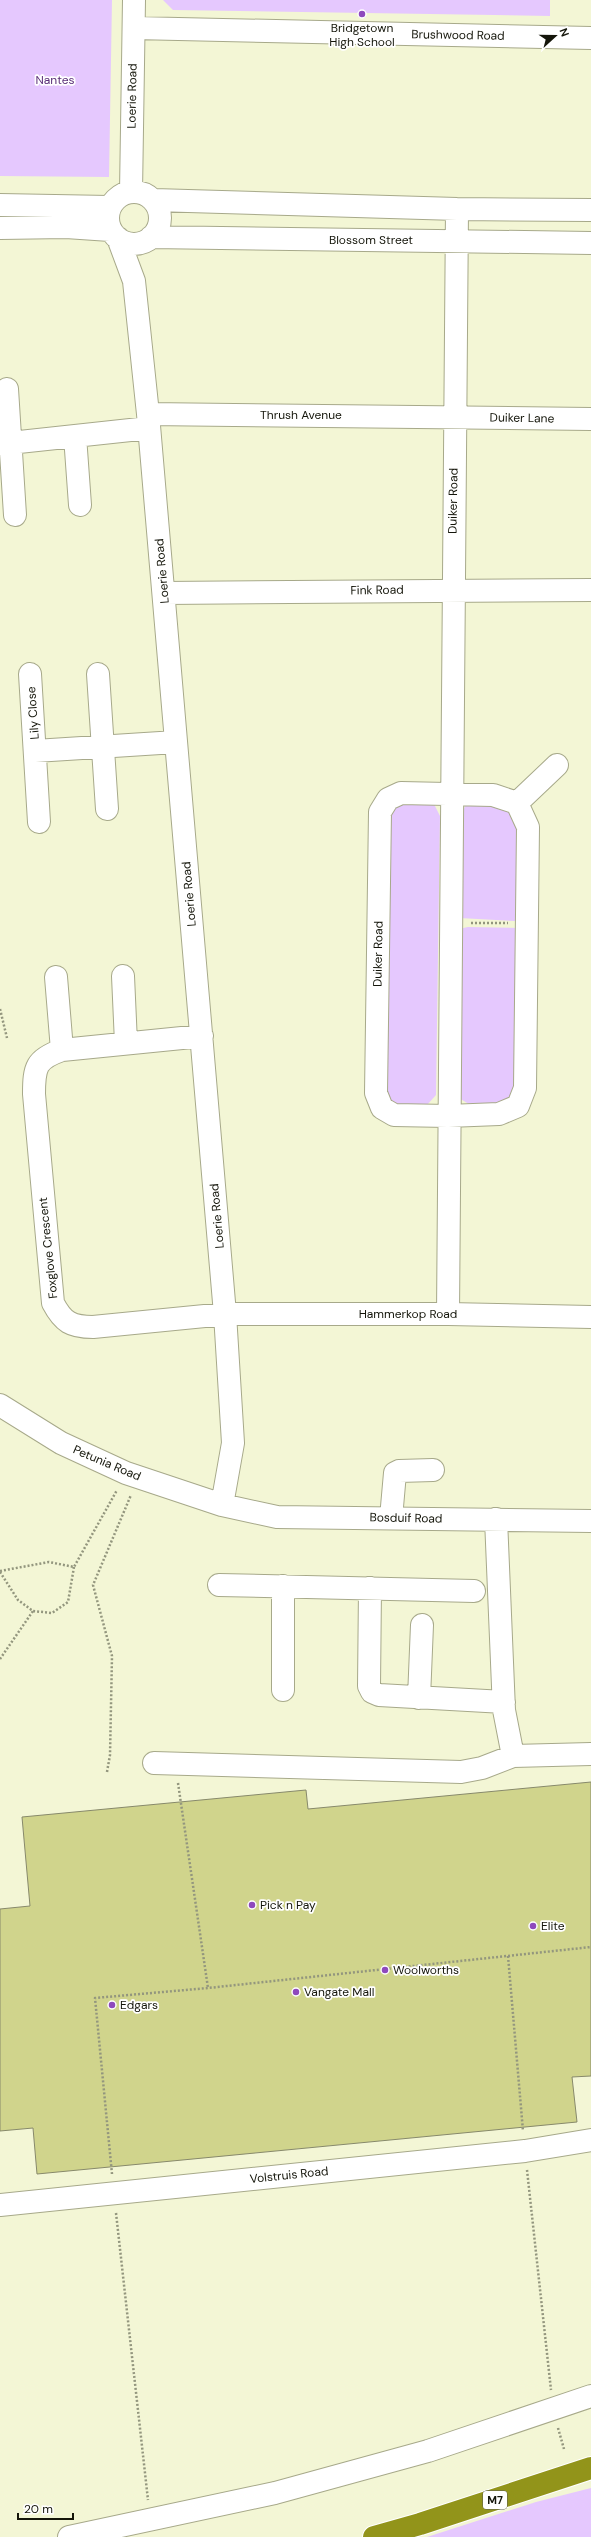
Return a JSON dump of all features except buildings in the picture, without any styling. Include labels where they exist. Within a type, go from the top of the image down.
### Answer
[{"type":"highway","name":"M7","points":[[374,2537],[420,2524],[591,2468]]},
{"type":"street","name":"Loerie Road","points":[[131,192],[134,0]]},
{"type":"street","name":"Brushwood Road","points":[[134,28],[591,38]]},
{"type":"street","points":[[114,234],[107,218],[109,207],[122,196],[131,192],[142,193],[154,200],[457,209],[591,210]]},
{"type":"street","points":[[0,228],[66,227],[114,234],[131,244],[148,240],[158,230],[160,222],[154,200]]},
{"type":"street","points":[[0,205],[109,207]]},
{"type":"street","name":"Duiker Road","points":[[448,1314],[448,1116],[453,794],[452,590],[458,241],[457,209]]},
{"type":"street","name":"Loerie Road","points":[[114,234],[134,281],[149,421],[202,1036],[225,1314],[233,1443],[222,1505]]},
{"type":"street","name":"Loerie Road","points":[[134,281],[148,240]]},
{"type":"street","name":"Blossom Street","points":[[148,240],[591,243]]},
{"type":"street","points":[[7,389],[5,443],[15,515]]},
{"type":"street","name":"Duiker Lane","points":[[454,416],[591,419]]},
{"type":"street","name":"Thrush Avenue","points":[[5,443],[76,436],[149,421],[454,416]]},
{"type":"street","points":[[76,436],[80,505]]},
{"type":"street","name":"Fink Road","points":[[164,593],[591,590]]},
{"type":"street","name":"Lily Close","points":[[30,674],[39,822]]},
{"type":"street","points":[[98,674],[107,809]]},
{"type":"street","name":"Lily Close","points":[[35,751],[176,742]]},
{"type":"street","points":[[517,803],[556,765]]},
{"type":"street","name":"Duiker Road","points":[[401,793],[453,794],[493,795],[517,803],[528,827],[525,1088],[518,1106],[499,1114],[448,1116],[394,1115],[382,1108],[376,1093],[380,812],[388,799],[401,793]]},
{"type":"street","points":[[123,976],[126,1043]]},
{"type":"street","points":[[56,977],[62,1050]]},
{"type":"street","name":"Foxglove Crescent","points":[[202,1036],[62,1050],[45,1056],[37,1066],[34,1076],[53,1303],[61,1318],[81,1327],[93,1328],[225,1314]]},
{"type":"street","name":"Hammerkop Road","points":[[225,1314],[448,1314],[591,1317]]},
{"type":"street","name":"Petunia Road","points":[[0,1405],[61,1443],[126,1473],[222,1505]]},
{"type":"street","points":[[391,1518],[395,1473],[433,1470]]},
{"type":"street","name":"Bosduif Road","points":[[222,1505],[277,1517],[591,1521]]},
{"type":"street","points":[[496,1519],[504,1702],[513,1756]]},
{"type":"street","points":[[219,1585],[474,1591]]},
{"type":"street","points":[[283,1586],[283,1690]]},
{"type":"street","points":[[370,1588],[369,1686],[372,1692],[379,1695],[504,1702]]},
{"type":"street","points":[[419,1698],[422,1626]]},
{"type":"street","points":[[154,1763],[461,1772],[482,1768],[513,1756],[591,1754]]},
{"type":"street","name":"Volstruis Road","points":[[0,2205],[114,2195],[446,2158],[525,2152],[586,2143]]},
{"type":"street","points":[[69,2537],[275,2493],[428,2452],[591,2396]]},
{"type":"path","points":[[465,923],[511,923]]},
{"type":"path","points":[[0,1009],[7,1038]]},
{"type":"path","points":[[74,1567],[49,1562],[0,1572],[18,1600],[33,1611],[52,1613],[68,1602],[74,1567],[118,1489]]},
{"type":"path","points":[[107,1772],[110,1755],[112,1656],[93,1585],[131,1495]]},
{"type":"path","points":[[0,1659],[33,1611]]},
{"type":"path","points":[[176,1764],[208,1988]]},
{"type":"path","points":[[150,2520],[114,2195],[95,1998],[208,1988],[591,1946]]},
{"type":"path","points":[[508,1956],[525,2152],[553,2410],[564,2449]]},
{"type":"green space","name":"Nantes","points":[[0,0],[112,0],[109,177],[0,176]]},
{"type":"green space","points":[[163,0],[550,0],[550,16],[173,10]]},
{"type":"green space","points":[[396,801],[433,802],[440,816],[436,1095],[427,1105],[395,1106],[384,1098],[387,815]]},
{"type":"green space","points":[[477,801],[517,811],[521,918],[515,921],[459,918],[461,816],[466,804]]},
{"type":"green space","points":[[468,927],[521,928],[518,1089],[508,1103],[472,1106],[459,1098],[459,929]]},
{"type":"green space","points":[[591,2488],[591,2537],[427,2537],[536,2502]]},
{"type":"place","name":"Bridgetown High School","points":[[362,14]]},
{"type":"place","name":"Pick n Pay","points":[[252,1905]]},
{"type":"place","name":"Elite","points":[[533,1926]]},
{"type":"place","name":"Woolworths","points":[[385,1970]]},
{"type":"place","name":"Vangate Mall","points":[[296,1992]]},
{"type":"place","name":"Edgars","points":[[112,2005]]}]
